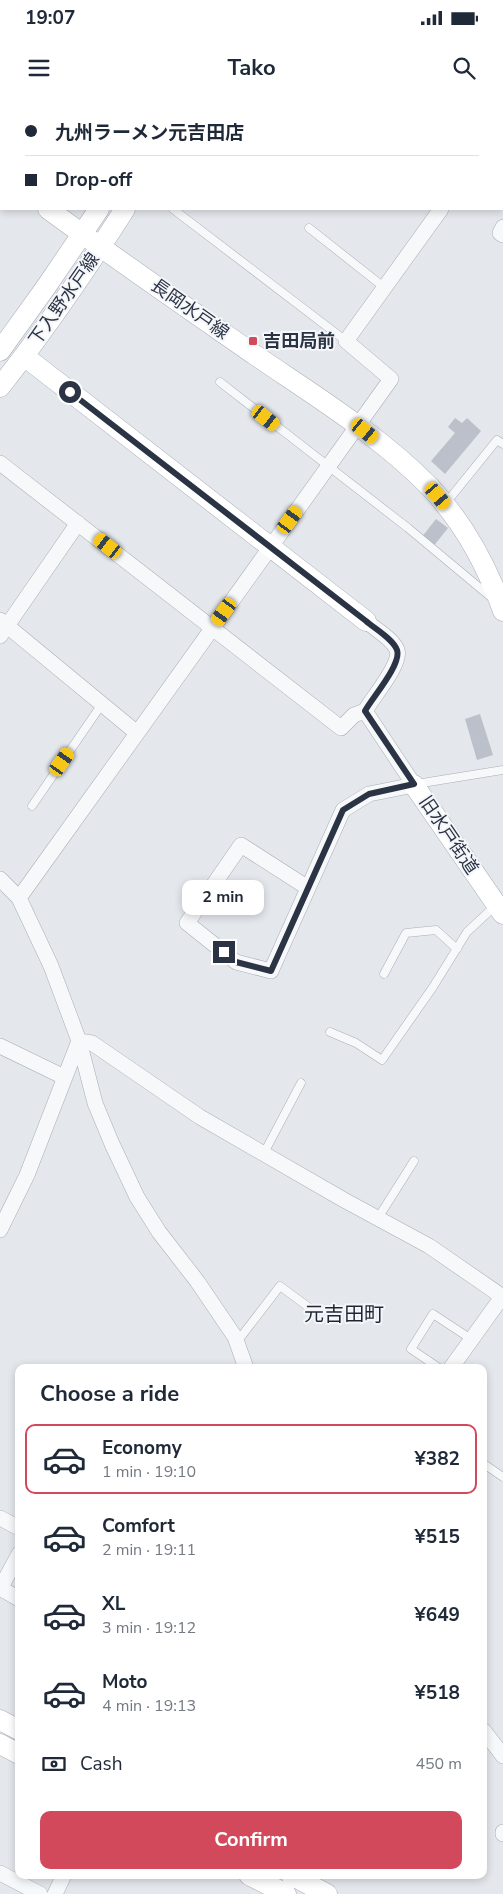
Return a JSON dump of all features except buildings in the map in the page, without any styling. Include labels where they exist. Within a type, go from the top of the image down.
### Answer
[{"type":"main road","name":"長岡水戸線","points":[[49,210],[358,426],[397,456],[431,488],[474,546],[502,607]]},
{"type":"main road","name":"下入野水戸線","points":[[2,343],[98,210]]},
{"type":"main road","name":"下入野水戸線","points":[[0,387],[24,356],[124,210]]},
{"type":"main road","points":[[24,356],[366,621]]},
{"type":"main road","name":"旧水戸街道","points":[[414,784],[500,910]]},
{"type":"main road","points":[[0,1720],[15,1728]]},
{"type":"main road","points":[[0,1744],[15,1752]]},
{"type":"main road","points":[[257,1879],[286,1894]]},
{"type":"main road","points":[[298,1879],[326,1894]]},
{"type":"street","points":[[19,898],[391,379],[346,341],[440,210]]},
{"type":"street","points":[[503,227],[500,233],[503,235]]},
{"type":"street","points":[[0,463],[341,728],[354,714],[365,711],[395,667],[398,657],[397,650],[392,642],[366,621]]},
{"type":"street","points":[[78,523],[2,627],[137,733]]},
{"type":"street","name":"旧水戸街道","points":[[365,711],[414,784]]},
{"type":"street","points":[[308,888],[241,845],[187,923],[236,962],[271,971],[343,810],[369,794],[414,784]]},
{"type":"street","points":[[0,879],[19,898],[51,966],[80,1041],[95,1103],[137,1197],[159,1232],[197,1281],[237,1342],[245,1364]]},
{"type":"street","points":[[0,1230],[5,1207],[27,1175],[64,1077],[80,1041]]},
{"type":"street","points":[[80,1041],[92,1043],[200,1117],[429,1246],[503,1297],[453,1364]]},
{"type":"street","points":[[0,1046],[64,1077]]},
{"type":"street","points":[[0,1518],[15,1526]]},
{"type":"street","points":[[15,1561],[0,1588],[15,1597]]},
{"type":"street","points":[[487,1734],[502,1751]]},
{"type":"street","points":[[0,1873],[40,1894]]},
{"type":"street","points":[[54,1894],[62,1879]]},
{"type":"lane","points":[[174,210],[346,341]]},
{"type":"lane","points":[[309,228],[385,288]]},
{"type":"lane","points":[[220,382],[408,528],[502,607]]},
{"type":"lane","points":[[445,505],[497,440],[503,444]]},
{"type":"lane","points":[[32,806],[102,704]]},
{"type":"lane","points":[[414,784],[503,770]]},
{"type":"lane","points":[[330,1032],[356,1043],[382,1060],[433,987],[467,932],[500,910]]},
{"type":"lane","points":[[384,974],[406,933],[436,930],[457,949]]},
{"type":"lane","points":[[264,1152],[301,1083]]},
{"type":"lane","points":[[378,1218],[414,1161]]},
{"type":"lane","points":[[237,1342],[280,1286],[310,1309]]},
{"type":"lane","points":[[433,1364],[411,1348],[433,1314],[471,1340]]},
{"type":"lane","points":[[487,1466],[503,1477]]},
{"type":"place","name":"吉田局前","points":[[253,341]]},
{"type":"district","name":"元吉田町","points":[[344,1314]]},
{"type":"route","points":[[70,392],[366,621],[392,642],[397,650],[398,657],[395,667],[365,711],[369,720],[414,784],[369,794],[343,810],[271,971],[236,962],[224,952]]}]
